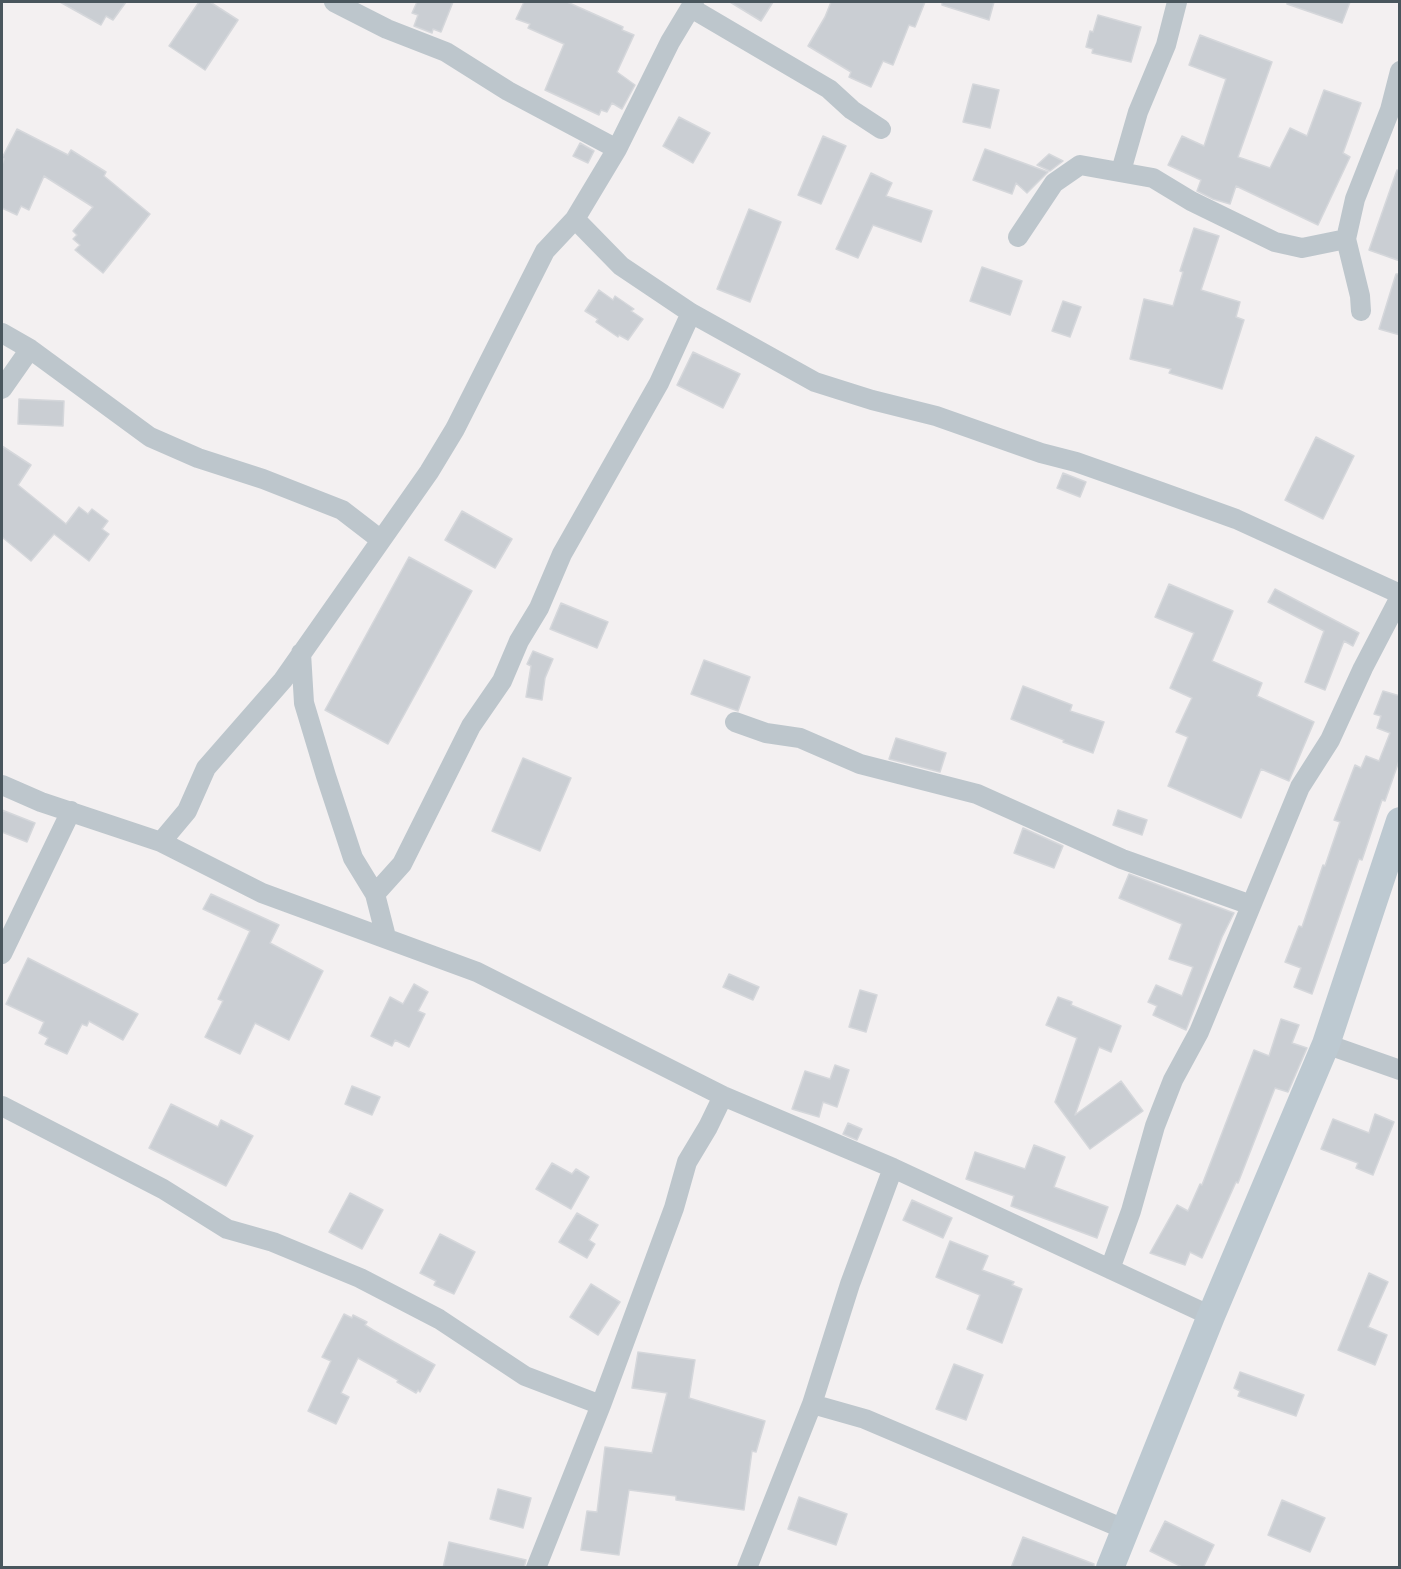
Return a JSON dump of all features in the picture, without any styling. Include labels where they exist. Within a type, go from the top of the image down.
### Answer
[{"type":"street","points":[[334,2],[387,29],[446,52],[508,90],[617,149]]},
{"type":"street","points":[[1121,171],[1138,112],[1166,45],[1177,2]]},
{"type":"street","points":[[161,842],[187,811],[206,768],[283,680],[429,472],[455,429],[545,251],[575,219],[617,149],[670,42],[693,5],[829,89],[852,110],[881,129]]},
{"type":"street","points":[[1362,311],[1346,239],[1356,199],[1390,110],[1400,71]]},
{"type":"street","points":[[1018,237],[1054,183],[1080,165],[1153,178],[1191,201],[1275,242],[1302,248],[1346,239]]},
{"type":"street","points":[[575,219],[621,266],[691,313],[815,382],[872,400],[936,416],[1041,453],[1076,462],[1236,519],[1400,595],[1330,740],[1300,787],[1199,1032],[1173,1080],[1158,1117],[1131,1211],[1110,1269]]},
{"type":"street","points":[[375,894],[402,864],[471,726],[502,681],[519,641],[539,608],[562,554],[658,383],[691,313]]},
{"type":"street","points":[[2,333],[30,349],[150,437],[198,458],[263,479],[342,510],[381,540]]},
{"type":"street","points":[[2,389],[30,349]]},
{"type":"street","points":[[301,653],[304,703],[353,858],[375,894],[386,937]]},
{"type":"street","points":[[735,722],[766,733],[800,738],[860,764],[977,794],[1122,859],[1251,905]]},
{"type":"street","points":[[2,785],[161,842],[262,892],[315,914],[386,937],[477,972],[723,1096],[893,1168],[1211,1316]]},
{"type":"street","points":[[2,954],[71,811]]},
{"type":"street","points":[[1110,1568],[1211,1316],[1326,1044],[1400,821]]},
{"type":"street","points":[[1326,1044],[1400,1070]]},
{"type":"street","points":[[536,1568],[601,1406],[674,1208],[687,1162],[723,1096]]},
{"type":"street","points":[[2,1106],[163,1189],[227,1229],[273,1242],[360,1278],[439,1319],[525,1376],[601,1406]]},
{"type":"street","points":[[747,1568],[812,1404],[850,1284],[893,1168]]},
{"type":"street","points":[[812,1404],[865,1419],[1124,1529]]},
{"type":"building","points":[[60,2],[126,2],[113,20],[106,16],[101,25]]},
{"type":"building","points":[[199,2],[210,2],[238,20],[205,70],[169,46]]},
{"type":"building","points":[[417,2],[453,2],[441,32],[433,29],[432,33],[414,26],[418,15],[412,13]]},
{"type":"building","points":[[524,2],[567,2],[623,27],[622,30],[634,35],[617,72],[635,85],[622,109],[612,103],[607,112],[601,110],[599,115],[545,90],[564,44],[528,28],[530,24],[516,19]]},
{"type":"building","points":[[730,2],[773,2],[761,21]]},
{"type":"building","points":[[831,2],[925,2],[915,27],[909,25],[893,65],[883,61],[871,87],[849,77],[851,72],[808,46]]},
{"type":"building","points":[[942,2],[994,2],[989,20],[942,5]]},
{"type":"building","points":[[1287,2],[1350,2],[1342,23],[1287,4]]},
{"type":"building","points":[[1098,15],[1141,27],[1131,62],[1092,53],[1093,49],[1086,47],[1090,31],[1093,32]]},
{"type":"building","points":[[1200,35],[1272,62],[1238,157],[1270,168],[1290,128],[1307,136],[1324,90],[1361,103],[1343,153],[1350,157],[1318,225],[1236,186],[1230,204],[1213,199],[1197,191],[1201,180],[1168,165],[1182,136],[1204,146],[1226,79],[1189,65]]},
{"type":"building","points":[[973,84],[999,90],[990,128],[963,122]]},
{"type":"building","points":[[679,117],[710,133],[693,163],[663,146]]},
{"type":"building","points":[[17,129],[68,155],[71,150],[106,172],[104,176],[150,214],[103,273],[75,250],[80,245],[73,239],[77,235],[73,231],[93,207],[44,176],[29,210],[21,206],[17,215],[2,208],[4,159],[2,158]]},
{"type":"building","points":[[823,136],[846,146],[821,204],[798,195]]},
{"type":"building","points":[[580,143],[594,151],[588,163],[573,156]]},
{"type":"building","points":[[985,149],[1048,172],[1027,193],[1016,183],[1012,194],[973,180]]},
{"type":"building","points":[[1049,154],[1063,161],[1050,171],[1037,165]]},
{"type":"building","points":[[1397,170],[1400,171],[1400,261],[1369,250]]},
{"type":"building","points":[[871,173],[892,183],[886,196],[932,211],[921,242],[873,225],[858,258],[836,249]]},
{"type":"building","points":[[749,209],[781,222],[750,302],[717,289]]},
{"type":"building","points":[[1194,228],[1219,236],[1201,290],[1240,302],[1236,317],[1244,320],[1222,389],[1169,373],[1171,369],[1130,359],[1144,299],[1173,306],[1183,272],[1180,271]]},
{"type":"building","points":[[982,267],[1022,281],[1010,315],[970,301]]},
{"type":"building","points":[[1396,274],[1400,274],[1400,335],[1379,329]]},
{"type":"building","points":[[599,290],[613,300],[615,296],[634,309],[631,311],[643,319],[628,340],[619,335],[618,337],[596,322],[598,319],[585,311]]},
{"type":"building","points":[[1063,301],[1081,307],[1070,337],[1052,331]]},
{"type":"building","points":[[693,352],[740,374],[723,408],[677,385]]},
{"type":"building","points":[[19,399],[64,401],[63,426],[18,424]]},
{"type":"building","points":[[1316,437],[1354,456],[1323,519],[1285,500]]},
{"type":"building","points":[[2,446],[31,465],[18,485],[66,524],[79,507],[88,514],[92,509],[108,521],[102,529],[109,534],[89,561],[54,534],[31,561],[2,537]]},
{"type":"building","points":[[1063,473],[1086,482],[1080,497],[1057,488]]},
{"type":"building","points":[[462,511],[512,539],[495,568],[445,540]]},
{"type":"building","points":[[409,557],[472,591],[388,744],[325,710]]},
{"type":"building","points":[[1169,584],[1233,611],[1212,661],[1262,683],[1257,696],[1314,722],[1289,781],[1261,769],[1241,818],[1168,786],[1188,737],[1176,732],[1192,698],[1170,688],[1194,633],[1155,617]]},
{"type":"building","points":[[1275,589],[1359,633],[1353,646],[1344,641],[1325,690],[1305,682],[1324,631],[1268,602]]},
{"type":"building","points":[[561,603],[608,622],[597,648],[550,629]]},
{"type":"building","points":[[533,651],[553,659],[545,678],[542,700],[526,697],[531,666],[527,664]]},
{"type":"building","points":[[704,660],[750,677],[738,711],[691,694]]},
{"type":"building","points":[[1023,686],[1072,705],[1070,711],[1104,722],[1093,753],[1011,719]]},
{"type":"building","points":[[1383,691],[1400,696],[1399,761],[1385,801],[1382,800],[1362,860],[1359,859],[1312,994],[1294,987],[1301,968],[1285,962],[1299,926],[1302,927],[1323,865],[1325,866],[1340,822],[1334,820],[1355,765],[1361,768],[1366,756],[1379,761],[1390,733],[1377,728],[1381,716],[1374,714]]},
{"type":"building","points":[[896,738],[946,753],[940,772],[889,759]]},
{"type":"building","points":[[523,758],[571,778],[540,851],[492,831]]},
{"type":"building","points":[[2,810],[35,823],[27,842],[2,832]]},
{"type":"building","points":[[1118,810],[1147,820],[1142,835],[1113,825]]},
{"type":"building","points":[[1023,828],[1063,846],[1054,868],[1014,853]]},
{"type":"building","points":[[1129,874],[1234,913],[1222,937],[1186,1030],[1153,1015],[1157,1006],[1148,1002],[1156,985],[1182,996],[1193,967],[1169,959],[1182,924],[1119,898]]},
{"type":"building","points":[[211,894],[279,925],[270,943],[323,971],[289,1040],[255,1023],[240,1054],[205,1037],[223,1001],[218,999],[250,931],[203,909]]},
{"type":"building","points":[[28,958],[138,1014],[123,1040],[89,1021],[87,1026],[82,1024],[67,1054],[45,1044],[48,1038],[39,1033],[44,1022],[6,1004]]},
{"type":"building","points":[[729,974],[759,987],[753,1000],[723,987]]},
{"type":"building","points":[[414,984],[428,992],[418,1011],[425,1014],[409,1047],[395,1040],[392,1046],[371,1036],[390,997],[403,1004]]},
{"type":"building","points":[[860,990],[877,995],[866,1032],[849,1027]]},
{"type":"building","points":[[1058,997],[1072,1002],[1071,1005],[1121,1026],[1111,1052],[1099,1047],[1075,1115],[1121,1081],[1143,1111],[1090,1149],[1055,1102],[1077,1038],[1046,1025]]},
{"type":"building","points":[[1281,1019],[1299,1025],[1292,1043],[1307,1048],[1288,1092],[1275,1088],[1238,1183],[1236,1182],[1202,1258],[1190,1252],[1185,1265],[1150,1253],[1177,1205],[1188,1211],[1200,1184],[1202,1185],[1254,1050],[1269,1056]]},
{"type":"building","points":[[835,1065],[849,1070],[837,1107],[823,1102],[819,1117],[792,1109],[805,1071],[830,1079]]},
{"type":"building","points":[[352,1086],[380,1097],[372,1115],[345,1104]]},
{"type":"building","points":[[171,1104],[218,1127],[221,1120],[253,1136],[226,1186],[149,1148]]},
{"type":"building","points":[[1375,1114],[1394,1122],[1373,1175],[1356,1168],[1358,1163],[1321,1149],[1333,1119],[1369,1133]]},
{"type":"building","points":[[848,1123],[862,1129],[857,1140],[843,1134]]},
{"type":"building","points":[[1034,1145],[1065,1157],[1054,1187],[1108,1207],[1097,1238],[1011,1206],[1014,1196],[966,1179],[975,1152],[1025,1169]]},
{"type":"building","points":[[552,1163],[572,1174],[576,1169],[589,1177],[571,1209],[536,1189]]},
{"type":"building","points":[[350,1193],[383,1210],[362,1249],[329,1232]]},
{"type":"building","points":[[912,1200],[952,1218],[943,1238],[903,1220]]},
{"type":"building","points":[[577,1213],[598,1225],[589,1240],[595,1244],[587,1258],[559,1242]]},
{"type":"building","points":[[440,1234],[475,1252],[454,1294],[434,1285],[436,1281],[420,1273]]},
{"type":"building","points":[[950,1241],[988,1256],[982,1270],[1014,1282],[1012,1285],[1022,1289],[1002,1343],[967,1329],[980,1295],[936,1277]]},
{"type":"building","points":[[1369,1273],[1388,1282],[1368,1327],[1387,1335],[1375,1365],[1338,1350]]},
{"type":"building","points":[[591,1284],[620,1302],[598,1335],[570,1317]]},
{"type":"building","points":[[344,1314],[352,1318],[353,1315],[367,1322],[365,1325],[435,1365],[420,1392],[418,1390],[416,1393],[397,1382],[398,1380],[358,1358],[341,1393],[349,1397],[336,1424],[308,1411],[331,1361],[322,1357]]},
{"type":"building","points":[[638,1352],[695,1360],[689,1398],[765,1421],[756,1452],[752,1451],[744,1510],[676,1500],[676,1496],[629,1490],[619,1555],[581,1550],[587,1511],[597,1512],[605,1447],[652,1453],[667,1393],[632,1388]]},
{"type":"building","points":[[954,1364],[983,1375],[966,1420],[936,1409]]},
{"type":"building","points":[[1240,1372],[1304,1395],[1296,1416],[1238,1396],[1240,1391],[1234,1388]]},
{"type":"building","points":[[498,1489],[531,1498],[523,1528],[490,1519]]},
{"type":"building","points":[[799,1497],[847,1514],[836,1545],[788,1529]]},
{"type":"building","points":[[1282,1500],[1325,1518],[1310,1552],[1268,1535]]},
{"type":"building","points":[[1165,1521],[1214,1545],[1203,1568],[1184,1568],[1150,1551]]},
{"type":"building","points":[[1023,1537],[1094,1564],[1094,1568],[1011,1568]]},
{"type":"building","points":[[449,1542],[526,1560],[524,1568],[443,1568]]}]
